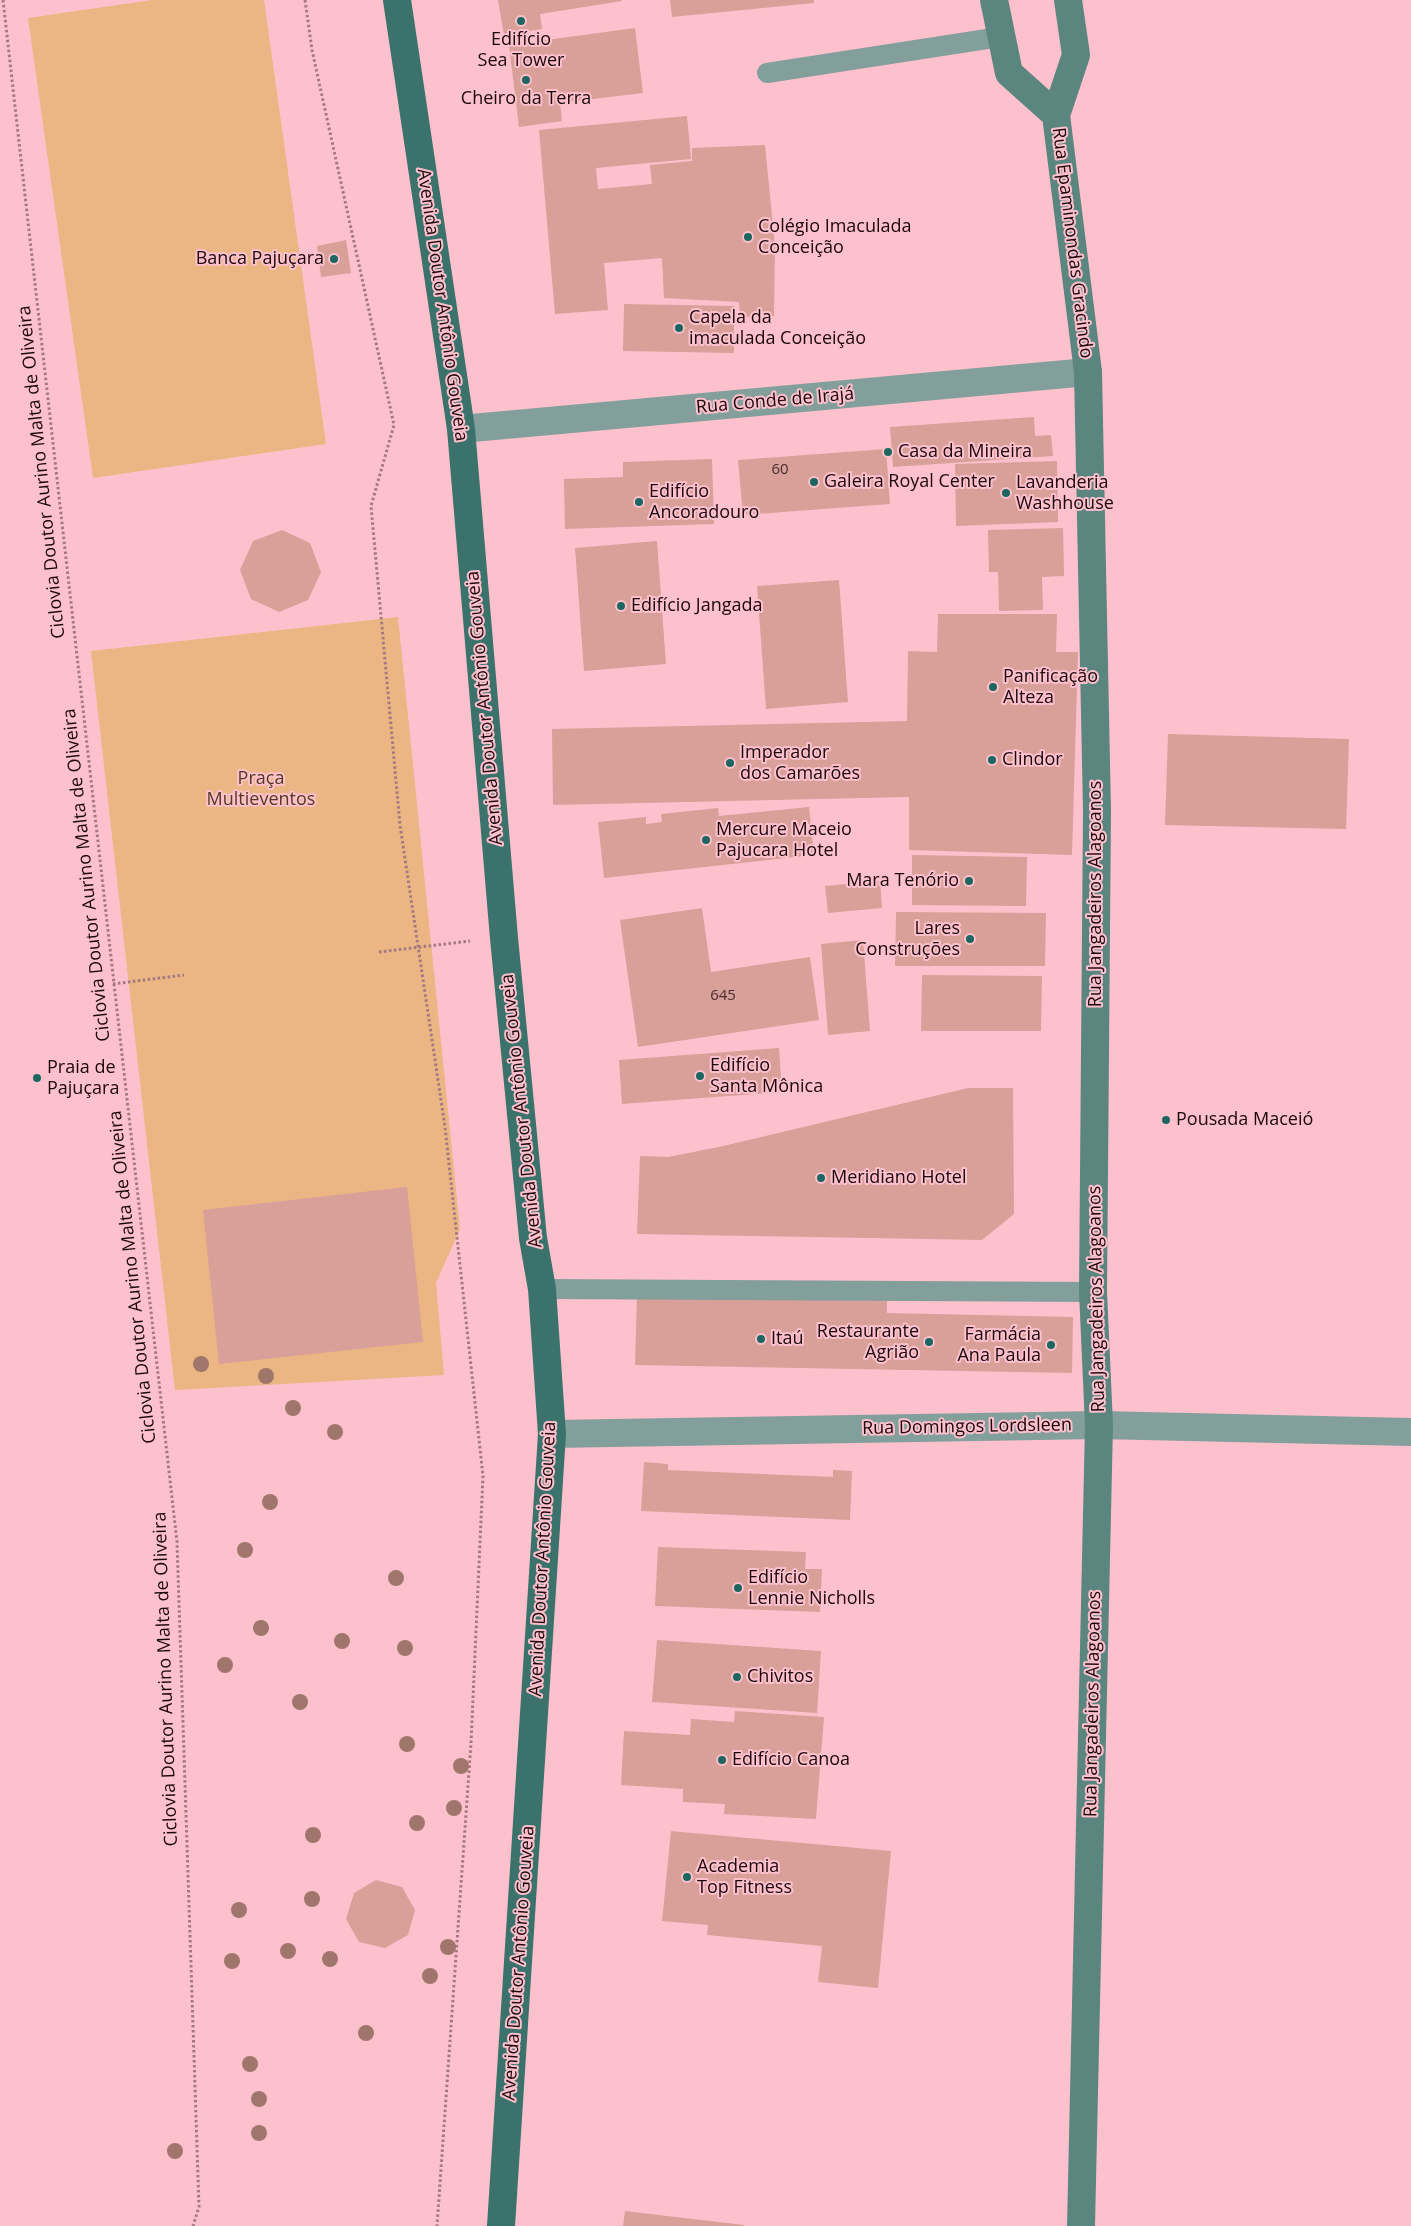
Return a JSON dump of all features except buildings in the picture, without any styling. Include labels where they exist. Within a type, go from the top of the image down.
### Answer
[{"type":"main road","name":"Avenida Doutor Antônio Gouveia","points":[[397,0],[461,429],[504,938],[533,1238],[542,1289],[552,1434],[501,2226]]},
{"type":"street","name":"Rua Epaminondas Gracindo","points":[[994,0],[1000,37],[1009,73],[1056,115]]},
{"type":"street","name":"Rua Epaminondas Gracindo","points":[[1068,0],[1076,55],[1056,115],[1088,372]]},
{"type":"street","name":"Rua Conde de Irajá","points":[[461,429],[1088,372]]},
{"type":"street","name":"Rua Jangadeiros Alagoanos","points":[[1081,2226],[1099,1425],[1093,1292],[1097,811],[1088,372]]},
{"type":"street","name":"Rua Domingos Lordsleen","points":[[552,1434],[1099,1425],[1411,1432]]},
{"type":"lane","points":[[767,73],[1000,37]]},
{"type":"lane","points":[[542,1289],[1093,1292]]},
{"type":"path","name":"Ciclovia Doutor Aurino Malta de Oliveira","points":[[3,0],[177,1542],[199,2207],[193,2226]]},
{"type":"path","points":[[305,0],[312,50],[394,425],[371,506],[400,825],[446,1127],[483,1476],[471,1743],[437,2226]]},
{"type":"path","points":[[379,952],[418,946],[504,938]]},
{"type":"path","points":[[114,984],[184,975]]},
{"type":"green space","points":[[152,0],[264,0],[326,444],[93,478],[28,18]]},
{"type":"green space","name":"Praça Multieventos","points":[[398,617],[460,1229],[436,1283],[444,1375],[175,1390],[91,651]]},
{"type":"place","name":"Edifício Sea Tower","points":[[521,21]]},
{"type":"place","name":"Cheiro da Terra","points":[[526,80]]},
{"type":"place","name":"Colégio Imaculada Conceição","points":[[748,237]]},
{"type":"place","name":"Banca Pajuçara","points":[[334,259]]},
{"type":"place","name":"Capela da imaculada Conceição","points":[[679,328]]},
{"type":"place","name":"Casa da Mineira","points":[[888,452]]},
{"type":"place","name":"Galeira Royal Center","points":[[814,482]]},
{"type":"place","name":"Lavanderia Washhouse","points":[[1006,493]]},
{"type":"place","name":"Edifício Ancoradouro","points":[[639,502]]},
{"type":"place","name":"Edifício Jangada","points":[[621,606]]},
{"type":"place","name":"Panificação Alteza","points":[[993,687]]},
{"type":"place","name":"Clindor","points":[[992,760]]},
{"type":"place","name":"Imperador dos Camarões","points":[[730,763]]},
{"type":"place","name":"Mercure Maceio Pajucara Hotel","points":[[706,840]]},
{"type":"place","name":"Mara Tenório","points":[[969,881]]},
{"type":"place","name":"Lares Construções","points":[[970,939]]},
{"type":"place","name":"Edifício Santa Mônica","points":[[700,1076]]},
{"type":"place","name":"Praia de Pajuçara","points":[[37,1078]]},
{"type":"place","name":"Pousada Maceió","points":[[1166,1120]]},
{"type":"place","name":"Meridiano Hotel","points":[[821,1178]]},
{"type":"place","name":"Itaú","points":[[761,1339]]},
{"type":"place","name":"Restaurante Agrião","points":[[929,1342]]},
{"type":"place","name":"Farmácia Ana Paula","points":[[1051,1345]]},
{"type":"place","name":"Edifício Lennie Nicholls","points":[[738,1588]]},
{"type":"place","name":"Chivitos","points":[[737,1677]]},
{"type":"place","name":"Edifício Canoa","points":[[722,1760]]},
{"type":"place","name":"Academia Top Fitness","points":[[687,1877]]}]
